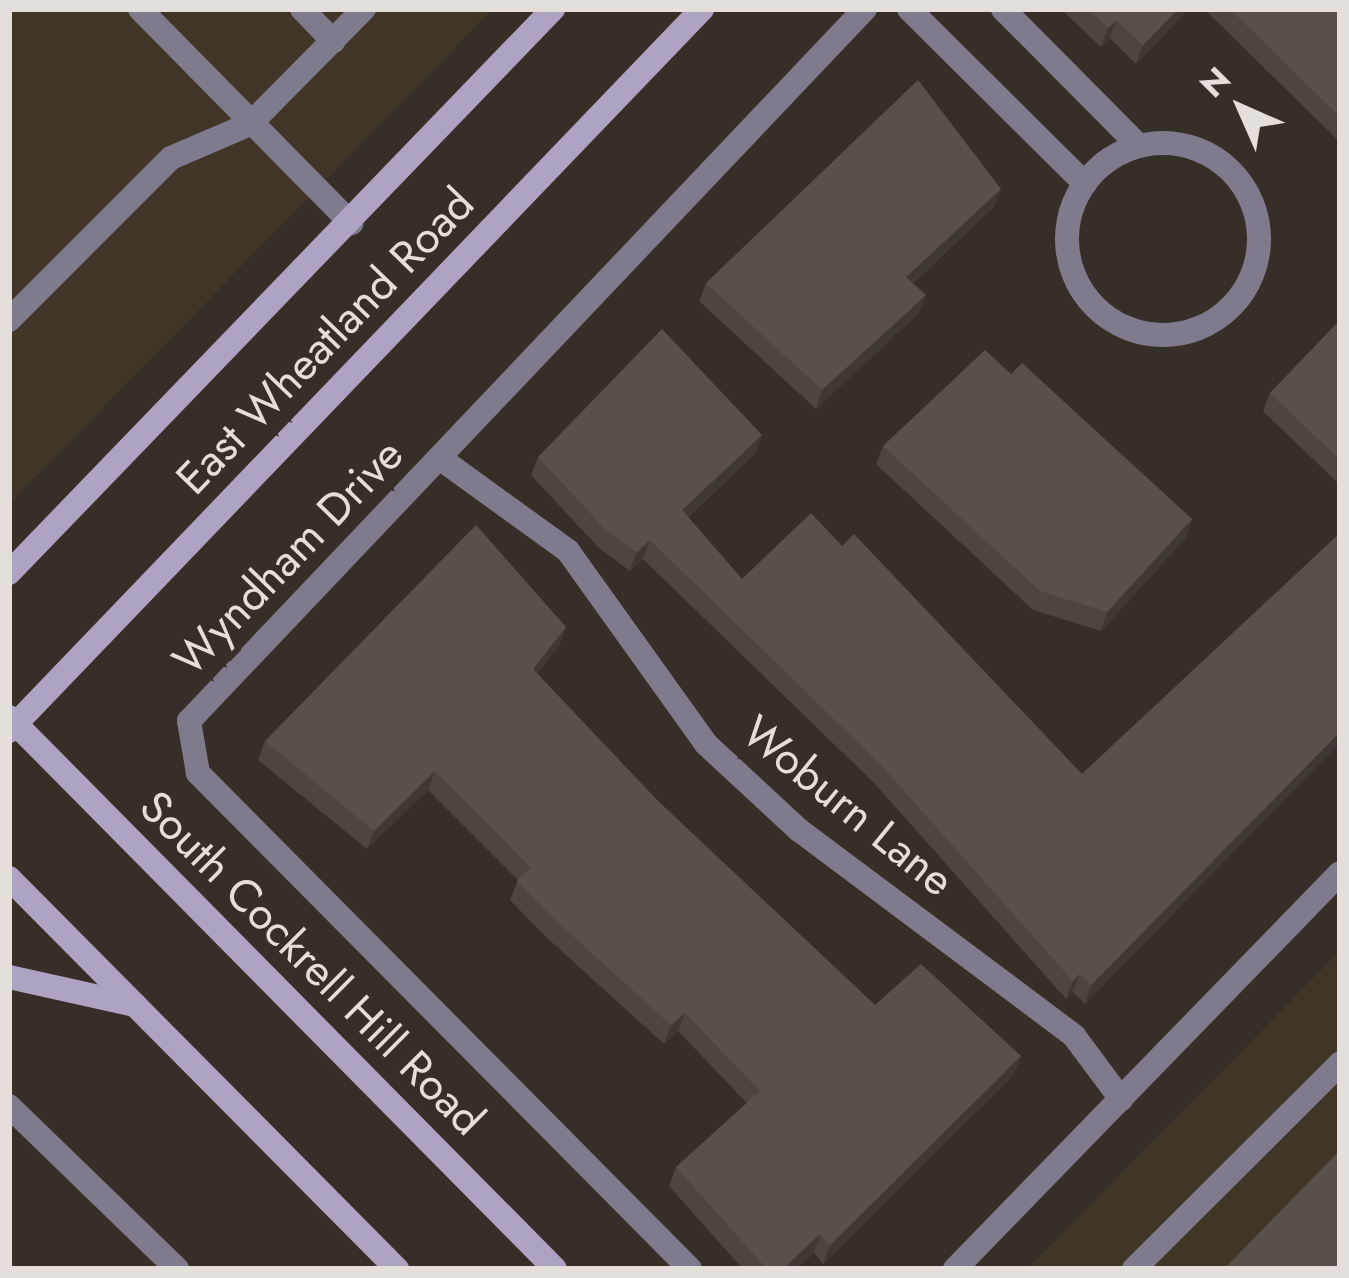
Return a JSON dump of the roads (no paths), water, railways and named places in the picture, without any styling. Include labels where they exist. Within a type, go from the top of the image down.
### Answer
[{"type":"main road","name":"East Wheatland Road","points":[[9,574],[554,9]]},
{"type":"main road","name":"East Wheatland Road","points":[[11,724],[702,9]]},
{"type":"main road","name":"South Cockrell Hill Road","points":[[11,724],[555,1269]]},
{"type":"main road","points":[[9,878],[397,1269]]},
{"type":"main road","points":[[9,977],[135,1005]]},
{"type":"lane","points":[[140,9],[351,223]]},
{"type":"lane","points":[[302,9],[332,41]]},
{"type":"lane","points":[[9,320],[171,158],[250,124],[364,9]]},
{"type":"lane","name":"Wyndham Drive","points":[[690,1269],[198,773],[189,721],[865,9]]},
{"type":"lane","points":[[909,9],[1085,184]]},
{"type":"lane","points":[[1003,9],[1139,146]]},
{"type":"lane","points":[[1139,146],[1202,150],[1256,209],[1252,277],[1210,324],[1134,332],[1089,301],[1066,248],[1085,184],[1139,146]]},
{"type":"lane","name":"Woburn Lane","points":[[441,459],[568,551],[706,744],[799,830],[1074,1036],[1121,1099]]},
{"type":"lane","points":[[955,1269],[1340,874]]},
{"type":"lane","points":[[1134,1269],[1340,1064]]},
{"type":"lane","points":[[9,1106],[178,1269]]}]
